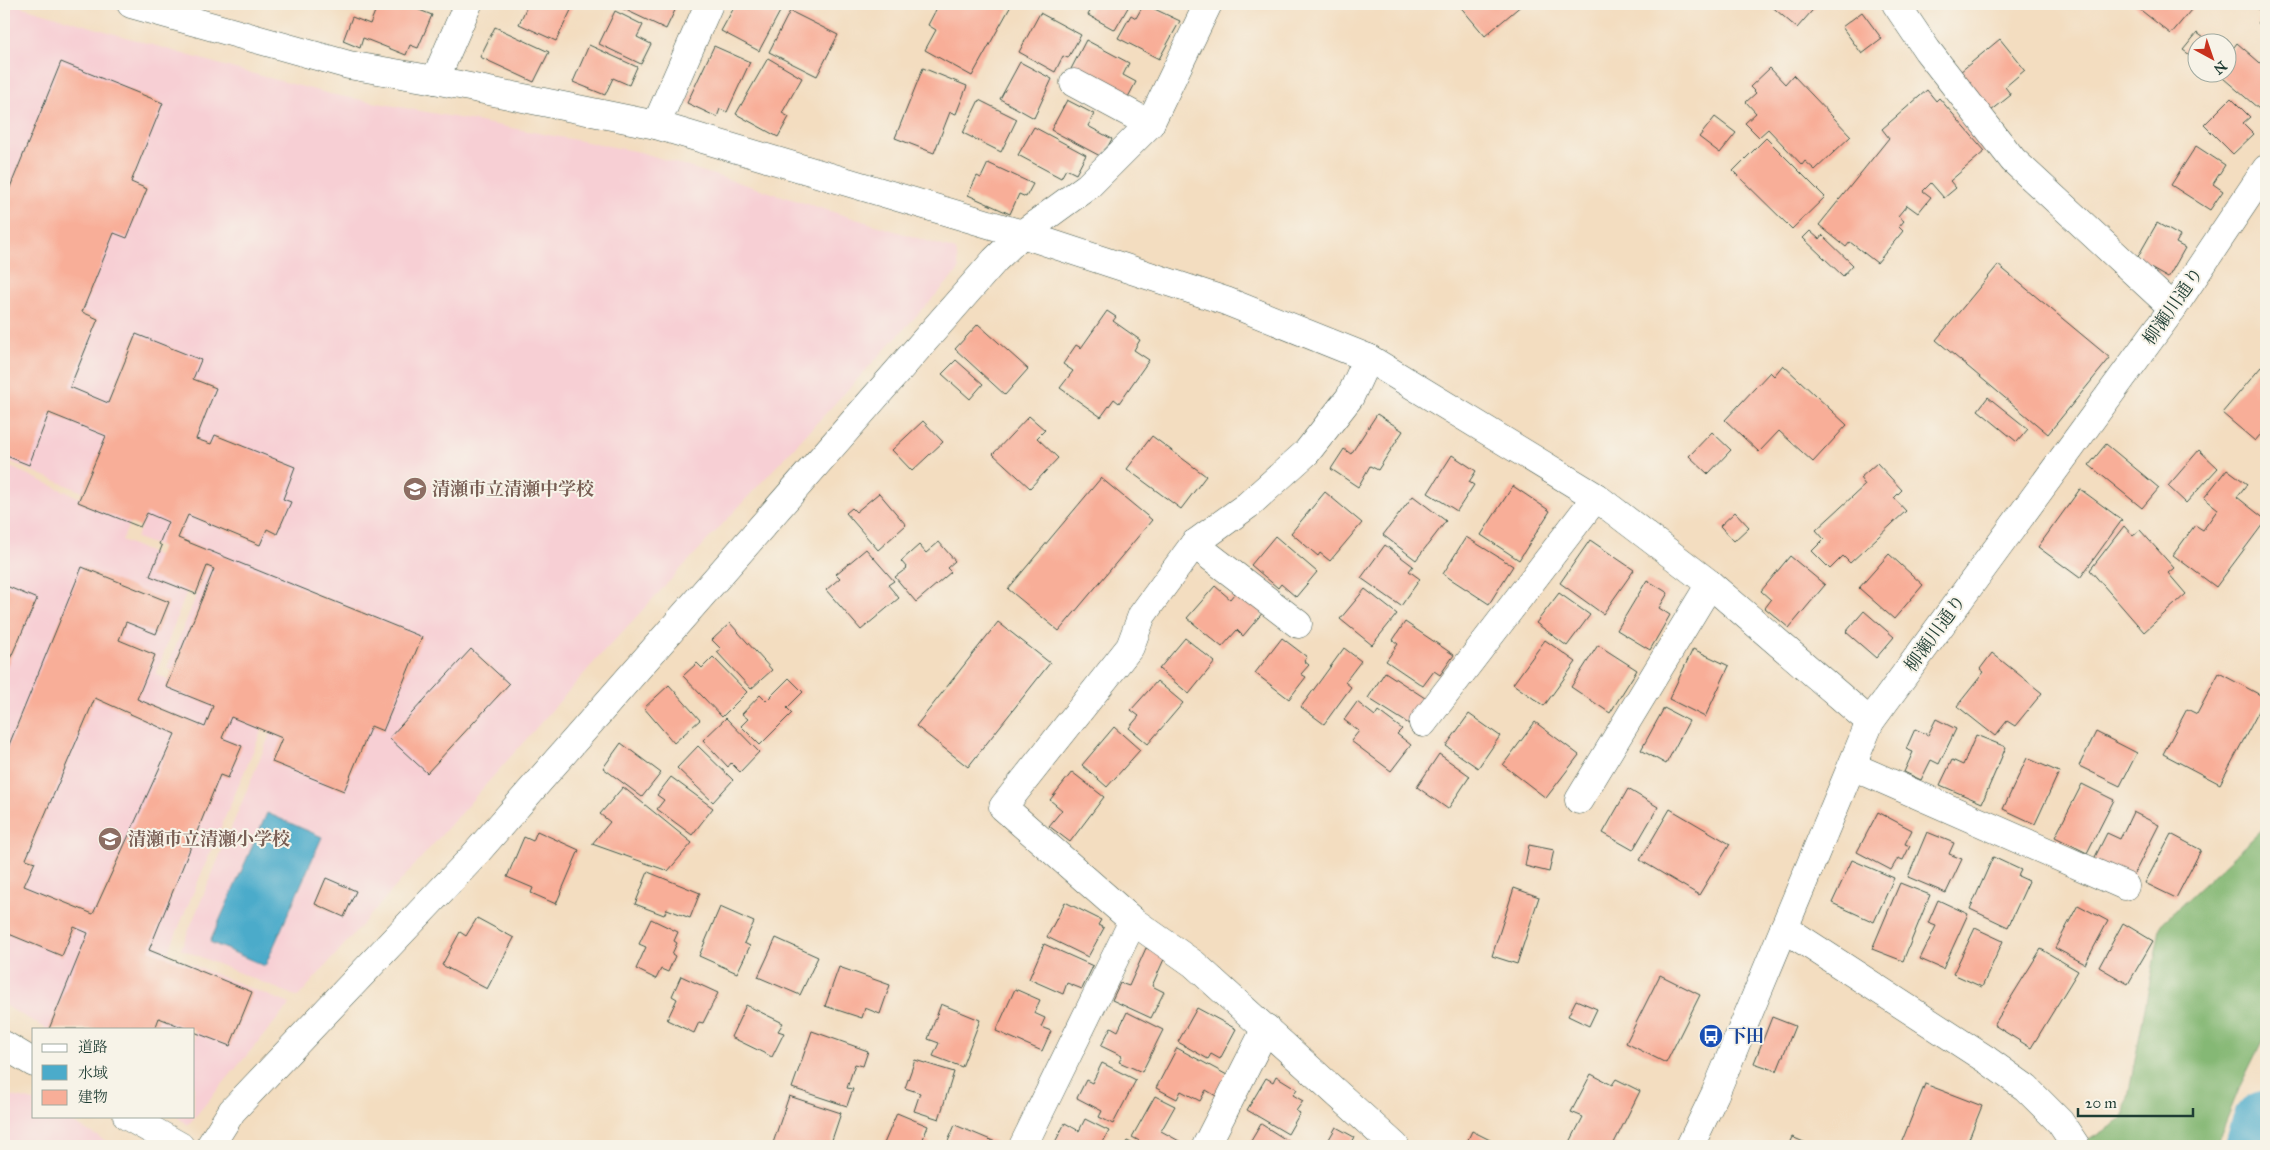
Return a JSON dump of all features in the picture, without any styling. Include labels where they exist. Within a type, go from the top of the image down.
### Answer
[{"type":"street","points":[[131,4],[349,65],[435,80],[656,124],[1022,234],[1226,301],[1368,358],[1596,496],[1710,584],[1870,722]]},
{"type":"street","points":[[435,80],[468,4]]},
{"type":"street","points":[[656,124],[709,4]]},
{"type":"street","points":[[210,1146],[232,1111],[470,860],[988,268],[1022,234],[1088,186],[1150,124],[1208,4]]},
{"type":"street","points":[[1896,4],[1927,50],[2013,160],[2173,308]]},
{"type":"street","points":[[1074,83],[1150,124]]},
{"type":"street","name":"柳瀬川通り","points":[[1690,1146],[1715,1094],[1870,722],[2173,308],[2266,169]]},
{"type":"street","points":[[1368,358],[1350,397],[1307,452],[1248,505],[1194,544],[1142,615],[1130,647],[1003,807],[1133,921],[1194,964],[1395,1146]]},
{"type":"street","points":[[1423,723],[1596,496]]},
{"type":"street","points":[[1194,544],[1298,624]]},
{"type":"street","points":[[1579,800],[1710,584]]},
{"type":"street","points":[[1852,766],[2126,886]]},
{"type":"street","points":[[1023,1146],[1133,921]]},
{"type":"street","points":[[1784,928],[2026,1088],[2060,1122],[2076,1146]]},
{"type":"street","points":[[1206,1146],[1266,1028]]},
{"type":"street","points":[[4,1045],[32,1062]]},
{"type":"street","points":[[131,1118],[180,1146]]},
{"type":"shaded area","name":"清瀬市立清瀬中学校","points":[[13,4],[235,69],[330,94],[640,152],[956,250],[959,270],[597,659],[298,997],[181,949],[278,715],[167,668],[209,564],[136,538],[145,518],[4,459],[4,28]]},
{"type":"shaded area","name":"清瀬市立清瀬小学校","points":[[4,464],[131,521],[122,540],[194,572],[156,674],[265,723],[167,955],[290,1004],[195,1117],[195,1028],[45,1028],[4,1005]]},
{"type":"shaded area","points":[[4,1094],[32,1101],[32,1118],[65,1118],[115,1146],[4,1146]]},
{"type":"shaded area","name":"清瀬市立清瀬小学校","points":[[179,1118],[194,1118],[188,1125]]},
{"type":"green space","points":[[2266,826],[2266,1033],[2241,1084],[2216,1146],[2079,1146],[2124,1118],[2161,924]]},
{"type":"water","points":[[267,813],[322,837],[265,966],[210,942]]},
{"type":"building","points":[[378,4],[404,4],[432,15],[418,48],[410,45],[406,55],[363,38],[360,48],[343,41],[352,17],[370,24]]},
{"type":"building","points":[[528,4],[574,4],[556,41],[519,24]]},
{"type":"building","points":[[613,4],[678,4],[666,29]]},
{"type":"building","points":[[736,4],[779,4],[783,6],[759,51],[721,31]]},
{"type":"building","points":[[939,4],[950,8],[952,4],[1012,4],[972,76],[925,50],[936,30],[928,25]]},
{"type":"building","points":[[1094,4],[1130,4],[1115,30],[1088,15]]},
{"type":"building","points":[[1144,4],[1180,21],[1159,59],[1118,38],[1131,15],[1136,18]]},
{"type":"building","points":[[1458,4],[1523,4],[1485,36]]},
{"type":"building","points":[[1769,4],[1818,4],[1797,28]]},
{"type":"building","points":[[2133,4],[2196,4],[2171,34]]},
{"type":"building","points":[[2252,4],[2266,4],[2266,29],[2258,23],[2265,15]]},
{"type":"building","points":[[615,11],[643,25],[637,37],[651,44],[641,64],[599,44]]},
{"type":"building","points":[[790,11],[838,35],[817,76],[769,52]]},
{"type":"building","points":[[1862,12],[1882,39],[1862,54],[1842,27]]},
{"type":"building","points":[[1040,13],[1081,35],[1068,58],[1063,56],[1055,72],[1019,52]]},
{"type":"building","points":[[495,27],[549,52],[534,82],[480,57]]},
{"type":"building","points":[[2000,39],[2025,70],[2005,87],[2011,95],[1991,111],[1960,72]]},
{"type":"building","points":[[1086,40],[1129,63],[1123,75],[1136,82],[1127,99],[1071,69]]},
{"type":"building","points":[[2188,44],[2188,54],[2183,50]]},
{"type":"building","points":[[2238,44],[2266,68],[2266,115],[2228,82],[2238,82]]},
{"type":"building","points":[[589,45],[637,67],[629,85],[613,78],[605,95],[573,82]]},
{"type":"building","points":[[714,46],[750,62],[727,112],[720,109],[717,117],[687,103]]},
{"type":"building","points":[[768,58],[802,78],[782,113],[789,117],[778,137],[736,114]]},
{"type":"building","points":[[61,62],[163,103],[131,182],[147,189],[127,238],[114,233],[82,312],[98,319],[70,387],[108,403],[136,334],[201,360],[193,379],[216,388],[196,439],[211,444],[215,435],[295,467],[283,499],[291,502],[277,534],[267,529],[260,545],[188,515],[178,538],[422,637],[383,731],[371,726],[344,791],[272,762],[282,738],[231,717],[222,738],[242,746],[228,778],[220,775],[149,950],[252,992],[230,1046],[195,1032],[195,1028],[184,1028],[159,1018],[155,1028],[49,1028],[88,933],[74,927],[62,956],[4,932],[4,757],[82,567],[169,602],[156,634],[126,622],[119,640],[155,655],[137,699],[205,727],[213,706],[166,687],[214,569],[207,566],[196,594],[150,576],[162,546],[159,544],[168,522],[147,513],[140,527],[78,502],[106,436],[49,413],[29,465],[4,455],[4,202]],"holes":[[[95,698],[175,734],[93,914],[24,886],[35,862],[26,859]]]},
{"type":"building","points":[[1020,62],[1052,79],[1034,118],[1000,99]]},
{"type":"building","points":[[923,68],[967,86],[956,114],[950,112],[934,153],[895,138]]},
{"type":"building","points":[[1770,68],[1785,84],[1793,75],[1851,136],[1815,170],[1805,161],[1802,165],[1768,129],[1759,137],[1745,123],[1756,113],[1746,102],[1756,93],[1750,87]]},
{"type":"building","points":[[1927,90],[1936,101],[1939,98],[1985,151],[1950,181],[1956,188],[1944,198],[1931,183],[1923,191],[1931,197],[1918,213],[1907,205],[1898,216],[1904,221],[1899,227],[1903,231],[1877,263],[1850,242],[1846,247],[1819,225],[1889,138],[1882,129]]},
{"type":"building","points":[[2231,98],[2250,117],[2243,123],[2254,134],[2233,154],[2204,125]]},
{"type":"building","points":[[979,100],[1017,119],[1001,152],[963,133]]},
{"type":"building","points":[[1067,100],[1094,114],[1088,126],[1112,139],[1102,157],[1051,130]]},
{"type":"building","points":[[1715,117],[1736,133],[1720,153],[1699,137]]},
{"type":"building","points":[[1034,127],[1086,155],[1076,174],[1066,169],[1061,178],[1018,155]]},
{"type":"building","points":[[1766,138],[1825,197],[1792,229],[1733,171]]},
{"type":"building","points":[[2196,146],[2225,165],[2213,184],[2223,191],[2210,210],[2171,185]]},
{"type":"building","points":[[988,163],[1033,184],[1026,197],[1019,194],[1010,214],[968,195],[977,176],[981,178]]},
{"type":"building","points":[[2157,223],[2180,236],[2176,243],[2185,248],[2168,278],[2136,260]]},
{"type":"building","points":[[1810,231],[1819,239],[1822,235],[1853,265],[1843,276],[1803,238]]},
{"type":"building","points":[[1998,265],[2110,358],[2048,434],[1936,340]]},
{"type":"building","points":[[1107,311],[1116,317],[1113,321],[1140,340],[1134,350],[1149,360],[1119,403],[1114,399],[1101,417],[1060,388],[1073,371],[1063,364],[1076,345],[1081,348]]},
{"type":"building","points":[[978,324],[1028,369],[1005,395],[955,349]]},
{"type":"building","points":[[956,360],[983,384],[970,399],[942,374]]},
{"type":"building","points":[[1783,365],[1847,425],[1813,462],[1779,431],[1759,452],[1725,420],[1770,372],[1774,376]]},
{"type":"building","points":[[2261,367],[2266,371],[2266,428],[2255,441],[2222,413]]},
{"type":"building","points":[[1988,397],[2028,429],[2017,442],[1978,410]]},
{"type":"building","points":[[1377,414],[1403,431],[1378,470],[1370,466],[1358,487],[1331,469],[1344,449],[1351,454]]},
{"type":"building","points":[[1029,416],[1045,430],[1037,438],[1058,458],[1030,488],[993,454]]},
{"type":"building","points":[[923,421],[943,442],[912,471],[892,450]]},
{"type":"building","points":[[1712,432],[1731,450],[1708,474],[1689,456]]},
{"type":"building","points":[[1152,436],[1206,476],[1181,509],[1127,469]]},
{"type":"building","points":[[2106,444],[2159,488],[2142,508],[2089,465]]},
{"type":"building","points":[[2199,450],[2218,468],[2186,503],[2168,486]]},
{"type":"building","points":[[1452,455],[1476,471],[1469,482],[1474,485],[1457,511],[1428,493]]},
{"type":"building","points":[[1877,463],[1902,490],[1894,498],[1906,511],[1850,563],[1843,556],[1830,569],[1812,551],[1824,539],[1816,530],[1865,485],[1860,478]]},
{"type":"building","points":[[2227,469],[2247,484],[2237,497],[2266,520],[2216,587],[2173,555],[2195,525],[2203,530],[2218,509],[2204,498]]},
{"type":"building","points":[[1101,478],[1152,520],[1059,631],[1008,589]]},
{"type":"building","points":[[1513,486],[1550,511],[1519,560],[1481,535]]},
{"type":"building","points":[[2080,489],[2122,520],[2080,578],[2038,547]]},
{"type":"building","points":[[1325,492],[1362,523],[1330,561],[1320,553],[1318,556],[1291,533]]},
{"type":"building","points":[[879,493],[906,525],[878,550],[846,513],[852,508],[856,512]]},
{"type":"building","points":[[1413,496],[1446,521],[1416,560],[1383,535]]},
{"type":"building","points":[[1735,512],[1749,527],[1734,541],[1720,526]]},
{"type":"building","points":[[2124,526],[2133,536],[2140,530],[2174,568],[2168,573],[2186,594],[2144,632],[2090,570]]},
{"type":"building","points":[[1275,536],[1317,572],[1296,597],[1281,584],[1278,588],[1251,565]]},
{"type":"building","points":[[1466,537],[1513,566],[1489,604],[1443,574]]},
{"type":"building","points":[[1590,540],[1634,570],[1603,614],[1560,583]]},
{"type":"building","points":[[939,542],[955,561],[947,568],[951,572],[916,602],[895,577],[907,568],[901,561],[919,545],[926,553]]},
{"type":"building","points":[[1385,545],[1413,566],[1409,571],[1420,579],[1401,606],[1361,578]]},
{"type":"building","points":[[866,549],[894,581],[888,585],[899,598],[861,630],[826,590],[840,578],[836,574]]},
{"type":"building","points":[[1889,554],[1923,585],[1894,619],[1859,588]]},
{"type":"building","points":[[1790,556],[1825,585],[1789,628],[1765,608],[1771,600],[1761,591]]},
{"type":"building","points":[[1647,580],[1668,593],[1659,608],[1670,615],[1650,650],[1617,630]]},
{"type":"building","points":[[4,585],[37,599],[5,670],[4,669]]},
{"type":"building","points":[[1215,586],[1230,599],[1238,589],[1264,611],[1243,636],[1237,630],[1222,647],[1187,618]]},
{"type":"building","points":[[1365,589],[1397,614],[1372,645],[1340,619]]},
{"type":"building","points":[[1559,593],[1590,615],[1567,646],[1536,623]]},
{"type":"building","points":[[1864,611],[1894,637],[1876,658],[1846,632]]},
{"type":"building","points":[[998,622],[1050,663],[968,767],[916,726]]},
{"type":"building","points":[[1405,622],[1454,655],[1440,675],[1434,671],[1423,686],[1386,661],[1398,644],[1393,640]]},
{"type":"building","points":[[730,623],[772,670],[751,689],[717,652],[721,649],[712,640]]},
{"type":"building","points":[[1185,638],[1215,662],[1189,694],[1159,669]]},
{"type":"building","points":[[1282,638],[1307,657],[1304,661],[1309,665],[1301,674],[1306,677],[1289,699],[1255,673]]},
{"type":"building","points":[[1545,640],[1576,662],[1544,706],[1513,684]]},
{"type":"building","points":[[1598,645],[1637,670],[1610,713],[1571,687]]},
{"type":"building","points":[[1344,648],[1361,661],[1345,682],[1351,687],[1324,724],[1301,707]]},
{"type":"building","points":[[471,649],[509,684],[427,773],[389,738]]},
{"type":"building","points":[[1693,649],[1729,666],[1705,717],[1669,699]]},
{"type":"building","points":[[1992,653],[2042,693],[2015,726],[2007,721],[1995,736],[1957,706],[1984,672],[1980,669]]},
{"type":"building","points":[[713,657],[747,692],[722,717],[683,676],[697,663],[702,668]]},
{"type":"building","points":[[1385,672],[1425,698],[1409,724],[1368,698]]},
{"type":"building","points":[[2219,673],[2266,698],[2220,784],[2163,754],[2187,709],[2197,714]]},
{"type":"building","points":[[789,678],[803,692],[787,708],[792,713],[760,745],[741,726],[748,719],[742,714],[760,695],[766,701]]},
{"type":"building","points":[[1157,681],[1183,703],[1148,744],[1129,728],[1139,716],[1131,710]]},
{"type":"building","points":[[669,685],[700,720],[674,743],[644,708]]},
{"type":"building","points":[[1357,702],[1375,716],[1378,711],[1402,729],[1397,734],[1411,745],[1391,771],[1351,741],[1359,731],[1344,720]]},
{"type":"building","points":[[1664,708],[1689,721],[1666,764],[1641,750]]},
{"type":"building","points":[[1469,714],[1500,736],[1478,768],[1446,746]]},
{"type":"building","points":[[726,718],[759,752],[740,772],[731,763],[728,767],[703,740]]},
{"type":"building","points":[[1936,719],[1956,729],[1939,764],[1931,760],[1921,780],[1904,772],[1913,752],[1906,749],[1915,729],[1928,735]]},
{"type":"building","points":[[1535,722],[1579,755],[1546,798],[1503,765]]},
{"type":"building","points":[[1114,727],[1140,750],[1107,787],[1082,765]]},
{"type":"building","points":[[2096,732],[2137,753],[2120,786],[2079,766]]},
{"type":"building","points":[[1976,735],[2006,747],[1982,803],[1940,785],[1952,760],[1963,765]]},
{"type":"building","points":[[621,743],[661,773],[642,797],[603,768]]},
{"type":"building","points":[[698,746],[733,780],[713,802],[677,768]]},
{"type":"building","points":[[1439,754],[1470,776],[1448,809],[1417,787]]},
{"type":"building","points":[[2027,758],[2059,772],[2035,824],[2003,809]]},
{"type":"building","points":[[1072,772],[1104,797],[1070,842],[1049,826],[1062,810],[1050,800]]},
{"type":"building","points":[[671,777],[713,808],[692,835],[657,809],[664,800],[657,795]]},
{"type":"building","points":[[2082,784],[2114,800],[2087,853],[2055,837]]},
{"type":"building","points":[[623,787],[692,843],[668,871],[592,844],[610,822],[600,814]]},
{"type":"building","points":[[1628,789],[1658,807],[1633,850],[1603,833]]},
{"type":"building","points":[[1670,809],[1730,844],[1699,895],[1640,860]]},
{"type":"building","points":[[1878,812],[1912,830],[1905,844],[1910,846],[1903,860],[1898,858],[1891,870],[1857,852]]},
{"type":"building","points":[[2133,812],[2159,825],[2131,880],[2093,861],[2107,833],[2120,839]]},
{"type":"building","points":[[537,831],[579,850],[556,904],[531,893],[533,888],[507,877],[524,837],[533,841]]},
{"type":"building","points":[[1927,832],[1954,843],[1949,854],[1962,859],[1946,893],[1908,877]]},
{"type":"building","points":[[2171,834],[2201,850],[2176,898],[2145,883]]},
{"type":"building","points":[[1529,845],[1554,850],[1549,872],[1525,866]]},
{"type":"building","points":[[1993,857],[2021,870],[2018,876],[2029,881],[2008,927],[1970,909]]},
{"type":"building","points":[[1852,860],[1894,878],[1874,922],[1832,903]]},
{"type":"building","points":[[648,872],[700,893],[690,918],[667,909],[664,915],[635,904]]},
{"type":"building","points":[[326,878],[356,891],[344,917],[315,904]]},
{"type":"building","points":[[1900,883],[1930,895],[1903,961],[1872,949]]},
{"type":"building","points":[[1514,888],[1539,897],[1517,964],[1492,956]]},
{"type":"building","points":[[1938,900],[1968,914],[1943,969],[1920,959],[1936,926],[1928,923]]},
{"type":"building","points":[[1065,902],[1101,920],[1098,925],[1104,928],[1088,957],[1047,937]]},
{"type":"building","points":[[2078,905],[2108,921],[2085,964],[2055,948]]},
{"type":"building","points":[[720,907],[754,922],[744,943],[750,946],[737,973],[699,956]]},
{"type":"building","points":[[477,918],[514,938],[487,989],[442,965],[460,932],[466,936]]},
{"type":"building","points":[[651,919],[678,932],[674,941],[677,943],[672,954],[675,956],[668,972],[661,969],[656,979],[636,969],[646,947],[639,944]]},
{"type":"building","points":[[2123,923],[2153,941],[2128,984],[2099,967]]},
{"type":"building","points":[[1975,928],[2003,941],[1982,987],[1953,974]]},
{"type":"building","points":[[776,938],[818,957],[800,995],[758,977]]},
{"type":"building","points":[[1044,944],[1093,966],[1082,989],[1067,983],[1063,994],[1029,979]]},
{"type":"building","points":[[1146,948],[1165,957],[1152,986],[1164,992],[1151,1018],[1112,1000],[1120,983],[1129,986]]},
{"type":"building","points":[[2041,949],[2078,971],[2031,1048],[1994,1025]]},
{"type":"building","points":[[839,967],[890,985],[880,1014],[865,1008],[862,1018],[825,1006]]},
{"type":"building","points":[[1660,975],[1700,995],[1666,1063],[1626,1043]]},
{"type":"building","points":[[681,976],[718,993],[703,1023],[699,1022],[694,1033],[667,1020],[677,999],[672,996]]},
{"type":"building","points":[[1015,989],[1040,1000],[1034,1013],[1045,1018],[1041,1027],[1051,1031],[1042,1051],[996,1031]]},
{"type":"building","points":[[1576,1000],[1597,1009],[1589,1026],[1568,1016]]},
{"type":"building","points":[[941,1004],[980,1020],[962,1067],[933,1056],[939,1043],[928,1039]]},
{"type":"building","points":[[746,1005],[783,1023],[778,1031],[784,1033],[772,1057],[731,1037]]},
{"type":"building","points":[[1197,1008],[1236,1029],[1220,1059],[1211,1054],[1208,1059],[1178,1042]]},
{"type":"building","points":[[1127,1012],[1163,1030],[1142,1072],[1119,1062],[1122,1056],[1101,1046],[1111,1027],[1118,1031]]},
{"type":"building","points":[[1772,1017],[1795,1026],[1777,1071],[1754,1063]]},
{"type":"building","points":[[812,1031],[868,1051],[863,1066],[855,1064],[847,1088],[853,1089],[847,1106],[792,1088]]},
{"type":"building","points":[[1177,1048],[1227,1075],[1216,1096],[1206,1090],[1200,1101],[1181,1091],[1177,1099],[1156,1088]]},
{"type":"building","points":[[915,1060],[954,1072],[939,1119],[914,1111],[920,1093],[905,1088]]},
{"type":"building","points":[[1102,1063],[1136,1080],[1113,1124],[1099,1117],[1102,1111],[1077,1098],[1086,1080],[1092,1083]]},
{"type":"building","points":[[1591,1074],[1612,1085],[1616,1079],[1640,1091],[1614,1143],[1621,1146],[1568,1146],[1583,1117],[1571,1112]]},
{"type":"building","points":[[1276,1076],[1297,1089],[1293,1095],[1303,1101],[1296,1111],[1300,1113],[1288,1134],[1247,1110],[1266,1078],[1273,1082]]},
{"type":"building","points":[[1925,1084],[1982,1106],[1966,1146],[1900,1146]]},
{"type":"building","points":[[789,1096],[841,1113],[830,1146],[772,1146]]},
{"type":"building","points":[[1155,1096],[1175,1106],[1161,1131],[1181,1142],[1179,1146],[1149,1146],[1132,1137]]},
{"type":"building","points":[[897,1113],[928,1126],[923,1139],[930,1142],[928,1146],[883,1146]]},
{"type":"building","points":[[1085,1119],[1109,1131],[1101,1146],[1053,1146],[1065,1123],[1079,1131]]},
{"type":"building","points":[[1261,1124],[1296,1146],[1248,1146]]},
{"type":"building","points":[[955,1125],[1005,1146],[946,1146]]},
{"type":"building","points":[[1336,1127],[1354,1137],[1351,1142],[1359,1146],[1325,1146]]},
{"type":"building","points":[[1472,1131],[1502,1146],[1465,1146]]},
{"type":"building","points":[[1792,1137],[1813,1146],[1788,1146]]},
{"type":"building","points":[[1127,1141],[1138,1146],[1124,1146]]},
{"type":"waterway","points":[[2260,1146],[2266,1125]]},
{"type":"place","name":"清瀬市立清瀬中学校","points":[[415,489]]},
{"type":"place","name":"清瀬市立清瀬小学校","points":[[110,839]]},
{"type":"place","name":"下田","points":[[1711,1036]]}]
